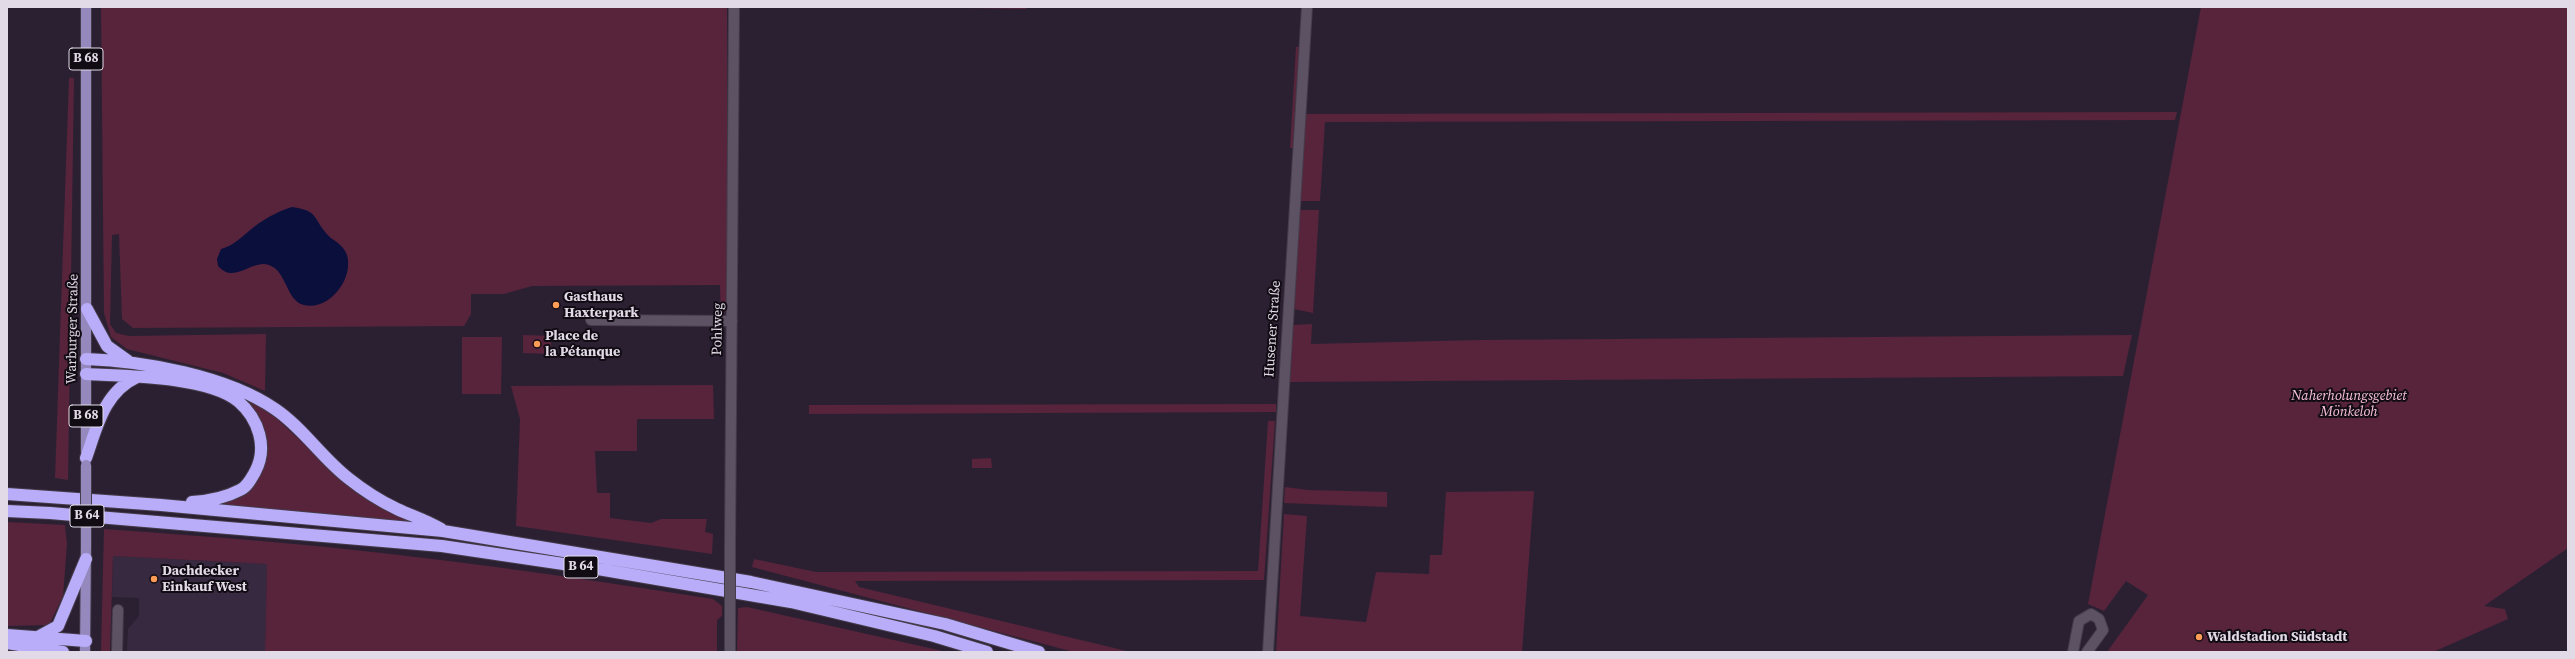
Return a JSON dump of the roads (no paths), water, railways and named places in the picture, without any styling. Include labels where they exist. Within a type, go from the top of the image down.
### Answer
[{"type":"highway","points":[[87,309],[107,346],[132,363]]},
{"type":"highway","points":[[86,359],[132,363],[221,383],[256,398],[292,423],[347,477],[397,509],[425,519],[443,531]]},
{"type":"highway","points":[[86,374],[138,376],[188,383],[214,390],[238,401],[259,430],[262,447],[260,462],[251,480],[240,490],[209,500],[161,505]]},
{"type":"highway","points":[[86,462],[109,399],[126,382],[138,376]]},
{"type":"highway","name":"B 64","points":[[7,494],[161,505],[443,531],[751,582],[945,624],[1039,652]]},
{"type":"highway","name":"B 64","points":[[7,511],[50,513],[450,548],[604,570],[791,602],[934,636],[987,652]]},
{"type":"highway","points":[[36,646],[58,626],[86,558]]},
{"type":"highway","points":[[7,635],[36,646],[86,647]]},
{"type":"highway","points":[[7,642],[64,652]]},
{"type":"main road","name":"Warburger Straße","points":[[86,7],[86,647]]},
{"type":"street","name":"Pohlweg","points":[[730,652],[734,7]]},
{"type":"street","name":"Husener Straße","points":[[1268,652],[1307,7]]},
{"type":"street","points":[[591,320],[732,321]]},
{"type":"street","points":[[116,652],[118,610]]},
{"type":"street","points":[[2073,652],[2080,621],[2091,614],[2100,619],[2103,630],[2087,652]]},
{"type":"place","name":"Gasthaus Haxterpark","points":[[556,305]]},
{"type":"place","name":"Place de la Pétanque","points":[[537,344]]},
{"type":"place","name":"Dachdecker Einkauf West","points":[[154,579]]},
{"type":"place","name":"Waldstadion Südstadt","points":[[2199,637]]},
{"type":"park label","name":"Naherholungsgebiet Mönkeloh","points":[[2349,404]]}]
